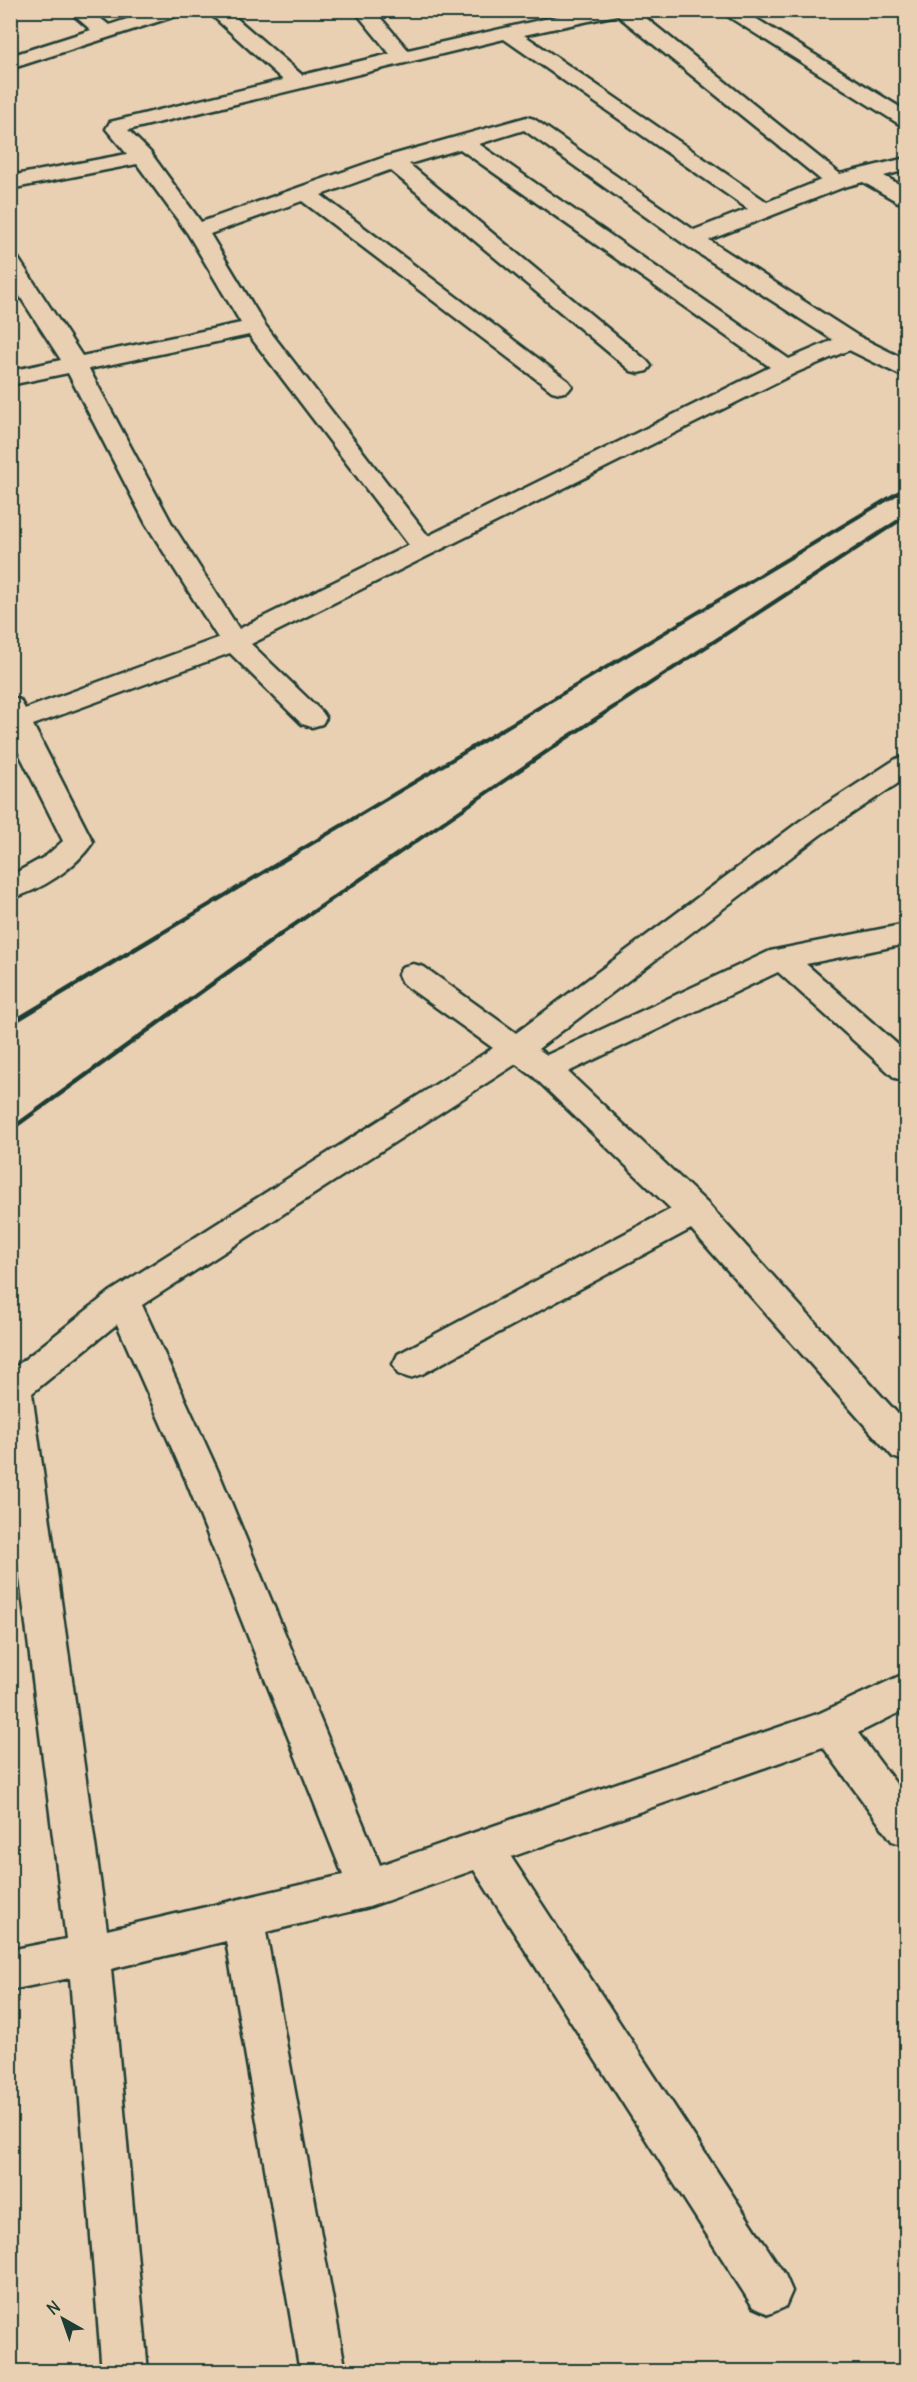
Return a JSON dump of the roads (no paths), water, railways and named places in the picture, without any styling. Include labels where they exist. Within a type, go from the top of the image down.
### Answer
[{"type":"street","points":[[77,10],[106,32]]},
{"type":"street","points":[[10,63],[174,10]]},
{"type":"street","points":[[215,10],[297,82]]},
{"type":"street","points":[[363,10],[403,57]]},
{"type":"street","points":[[423,548],[255,327],[197,231],[174,204],[142,157],[115,128],[507,32],[615,10]]},
{"type":"street","points":[[623,10],[836,182]]},
{"type":"street","points":[[727,10],[906,120]]},
{"type":"street","points":[[507,32],[764,210]]},
{"type":"street","points":[[197,231],[393,162],[522,123],[532,125],[692,239],[850,340],[906,369]]},
{"type":"street","points":[[463,142],[787,368]]},
{"type":"street","points":[[10,183],[142,157]]},
{"type":"street","points":[[393,162],[639,366]]},
{"type":"street","points":[[692,239],[836,182],[906,164]]},
{"type":"street","points":[[867,175],[906,197]]},
{"type":"street","points":[[303,192],[560,386]]},
{"type":"street","points":[[10,263],[75,364],[159,524],[234,642],[312,718]]},
{"type":"street","points":[[10,378],[255,327]]},
{"type":"street","points":[[10,889],[61,860],[73,851],[78,842],[14,714],[234,642],[787,368],[850,340]]},
{"type":"street","points":[[124,2372],[89,1954],[12,1389],[123,1300],[516,1049],[810,828],[906,765]]},
{"type":"street","points":[[545,1069],[781,958],[906,934]]},
{"type":"street","points":[[781,958],[906,1070]]},
{"type":"street","points":[[413,975],[545,1069],[695,1212],[906,1447]]},
{"type":"street","points":[[410,1364],[695,1212]]},
{"type":"street","points":[[123,1300],[203,1478],[369,1888]]},
{"type":"street","points":[[10,1970],[89,1954],[369,1888],[831,1727],[906,1690]]},
{"type":"street","points":[[831,1727],[906,1828]]},
{"type":"street","points":[[482,1848],[769,2291]]},
{"type":"street","points":[[243,1917],[323,2372]]},
{"type":"railway","points":[[157,936],[906,488]]},
{"type":"railway","points":[[278,936],[565,739],[906,516]]},
{"type":"railway","points":[[10,1024],[160,934]]},
{"type":"railway","points":[[10,1130],[281,934]]}]
